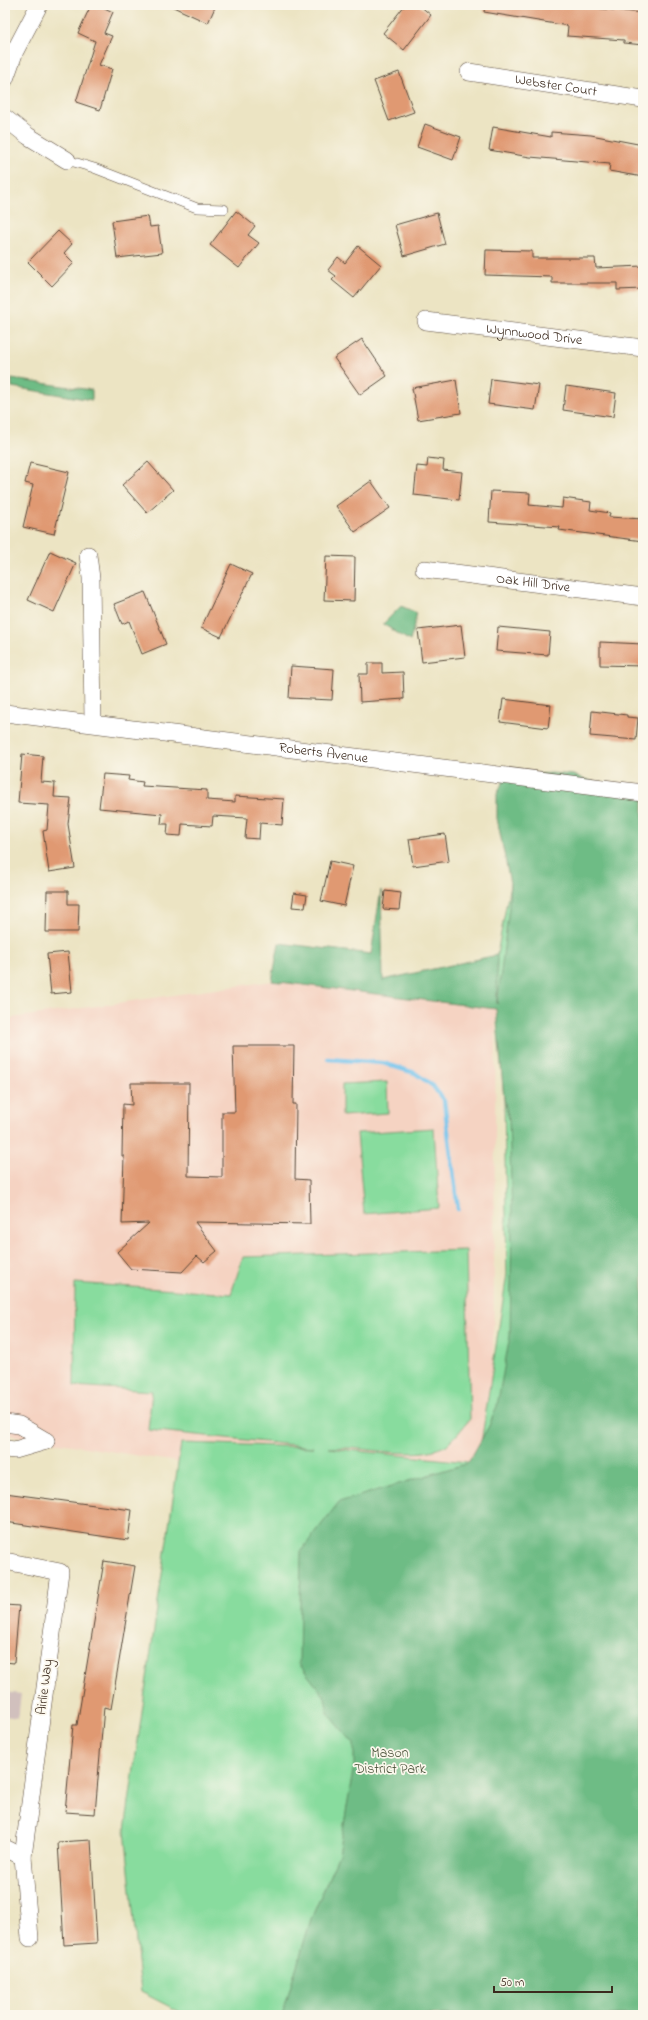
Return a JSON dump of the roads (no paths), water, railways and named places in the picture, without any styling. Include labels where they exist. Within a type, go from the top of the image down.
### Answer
[{"type":"street","points":[[5,78],[15,51],[39,5]]},
{"type":"street","name":"Webster Court","points":[[469,72],[643,99]]},
{"type":"street","points":[[5,118],[28,136],[67,160]]},
{"type":"street","name":"Wynnwood Drive","points":[[426,321],[643,348]]},
{"type":"street","points":[[88,555],[91,578],[93,722]]},
{"type":"street","name":"Oak Hill Drive","points":[[424,569],[643,597]]},
{"type":"street","name":"Roberts Avenue","points":[[5,713],[93,722],[643,793]]},
{"type":"street","points":[[5,1423],[19,1425],[46,1441],[15,1450],[5,1448]]},
{"type":"street","name":"Airlie Way","points":[[5,1561],[60,1572],[23,1857]]},
{"type":"street","points":[[5,1848],[23,1857],[30,1938]]},
{"type":"lane","points":[[67,160],[94,168],[197,208],[224,209]]},
{"type":"waterway","points":[[328,1059],[383,1063],[415,1073],[433,1086],[444,1101],[458,1209]]},
{"type":"park label","name":"Mason District Park","points":[[390,1762]]}]
